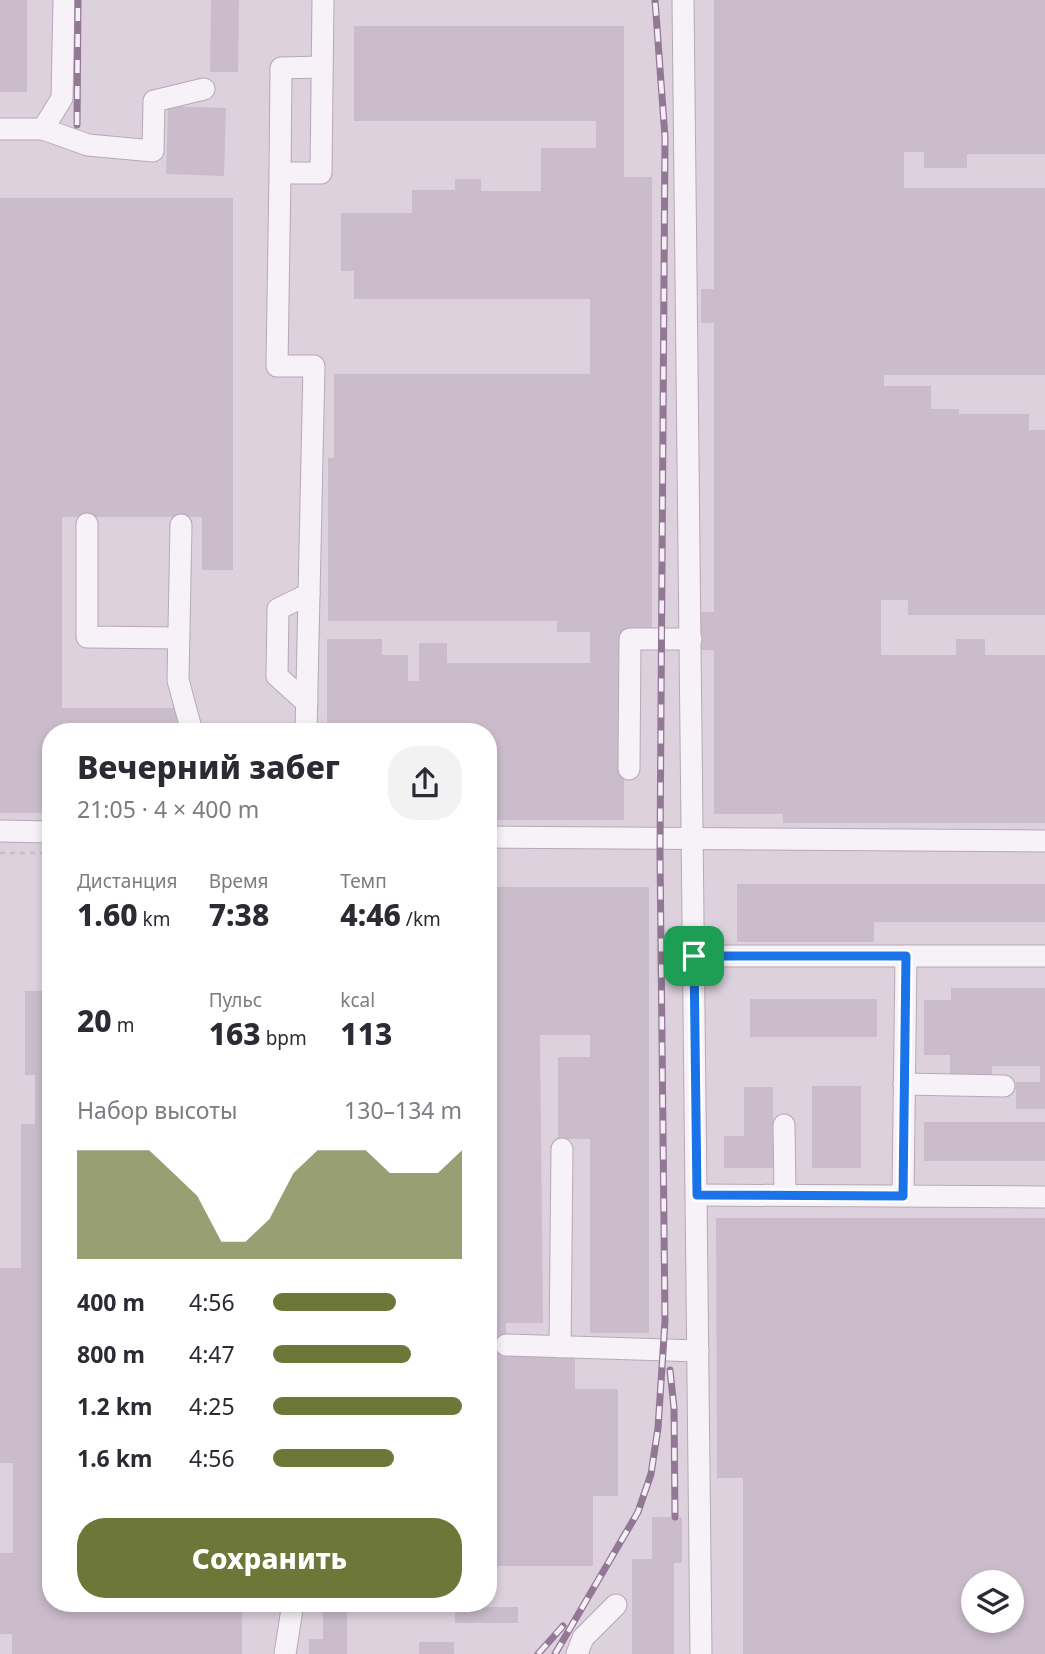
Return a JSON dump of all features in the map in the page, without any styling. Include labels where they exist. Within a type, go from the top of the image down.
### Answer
[{"type":"lane","points":[[43,129],[62,98],[64,0]]},
{"type":"lane","points":[[280,173],[321,173],[323,0]]},
{"type":"lane","points":[[683,0],[701,1654]]},
{"type":"lane","points":[[306,723],[314,366],[277,366],[281,68],[321,67]]},
{"type":"lane","points":[[0,129],[43,129],[88,145],[153,150],[154,101],[204,89]]},
{"type":"lane","points":[[87,524],[87,637],[179,638]]},
{"type":"lane","points":[[181,526],[178,680],[190,723]]},
{"type":"lane","points":[[307,703],[277,676],[278,609],[309,594]]},
{"type":"lane","points":[[629,769],[630,639],[691,639]]},
{"type":"lane","points":[[0,831],[42,832]]},
{"type":"lane","points":[[497,837],[1045,841]]},
{"type":"lane","points":[[694,956],[1045,956]]},
{"type":"lane","points":[[903,1196],[906,956]]},
{"type":"lane","points":[[904,1084],[1004,1086]]},
{"type":"lane","points":[[784,1125],[785,1195]]},
{"type":"lane","points":[[560,1347],[562,1149]]},
{"type":"lane","points":[[697,1195],[1045,1197]]},
{"type":"lane","points":[[497,1345],[698,1351]]},
{"type":"lane","points":[[578,1654],[583,1638],[616,1605]]},
{"type":"lane","points":[[285,1654],[292,1612]]},
{"type":"path","points":[[0,853],[42,853]]},
{"type":"shaded area","points":[[0,0],[1045,0],[1045,1654],[0,1654]]},
{"type":"building","points":[[0,0],[27,0],[27,92],[0,92]]},
{"type":"building","points":[[211,0],[239,0],[238,72],[210,72]]},
{"type":"building","points":[[714,0],[1045,0],[1045,154],[967,154],[967,168],[924,168],[924,152],[904,152],[904,188],[1045,188],[1045,375],[884,375],[884,386],[931,386],[931,409],[959,409],[959,414],[1029,414],[1029,430],[1045,430],[1045,615],[908,615],[908,600],[881,600],[881,655],[956,655],[956,639],[985,639],[985,655],[1045,655],[1045,823],[783,823],[783,814],[714,814],[714,650],[701,650],[701,612],[714,612],[714,323],[701,323],[701,289],[714,289]]},
{"type":"building","points":[[354,26],[624,26],[624,177],[652,177],[652,635],[624,635],[624,820],[497,820],[497,723],[327,723],[327,639],[382,639],[382,655],[408,655],[408,681],[419,681],[419,643],[447,643],[447,663],[590,663],[590,632],[557,632],[557,621],[328,621],[328,458],[334,458],[334,374],[590,374],[590,299],[354,299],[354,271],[341,271],[341,213],[412,213],[412,190],[455,190],[455,179],[481,179],[481,191],[541,191],[541,148],[596,148],[596,121],[354,121]]},
{"type":"building","points":[[168,106],[226,108],[224,176],[166,174]]},
{"type":"building","points":[[0,198],[233,198],[233,570],[202,570],[202,517],[62,517],[62,708],[180,708],[180,723],[42,723],[42,813],[0,813]]},
{"type":"building","points":[[737,884],[1045,884],[1045,922],[874,922],[874,942],[737,942]]},
{"type":"building","points":[[497,887],[649,887],[649,1333],[590,1333],[590,1139],[558,1139],[558,1057],[590,1057],[590,1035],[540,1035],[543,1323],[506,1323],[506,1356],[575,1356],[575,1389],[618,1389],[618,1496],[593,1496],[593,1566],[497,1566]]},
{"type":"building","points":[[951,988],[1045,988],[1045,1109],[1016,1109],[1016,1082],[1040,1082],[1040,1066],[992,1066],[992,1080],[950,1080],[950,1055],[924,1055],[924,1000],[951,1000]]},
{"type":"building","points":[[25,991],[42,991],[42,1612],[242,1612],[242,1654],[12,1654],[12,1634],[0,1634],[0,1553],[13,1553],[13,1463],[0,1463],[0,1268],[21,1268],[21,1124],[35,1124],[35,1075],[25,1075]]},
{"type":"building","points":[[750,999],[877,999],[877,1037],[750,1037]]},
{"type":"building","points":[[812,1086],[861,1086],[861,1168],[812,1168]]},
{"type":"building","points":[[744,1087],[773,1087],[773,1168],[724,1168],[724,1136],[744,1136]]},
{"type":"building","points":[[924,1122],[1045,1122],[1045,1161],[924,1161]]},
{"type":"building","points":[[716,1218],[1045,1218],[1045,1654],[743,1654],[743,1478],[717,1478]]},
{"type":"building","points":[[652,1517],[682,1517],[682,1563],[674,1563],[674,1654],[632,1654],[632,1559],[652,1559]]},
{"type":"building","points":[[497,1607],[518,1607],[518,1623],[455,1623],[455,1612],[497,1612]]},
{"type":"building","points":[[323,1612],[347,1612],[347,1654],[309,1654],[309,1639],[323,1639]]},
{"type":"building","points":[[419,1642],[454,1642],[454,1654],[419,1654]]},
{"type":"tunnel","points":[[497,1345],[506,1345]]},
{"type":"railway","points":[[77,125],[78,0]]},
{"type":"railway","points":[[555,1654],[638,1512],[651,1474],[658,1428],[665,1321],[660,853],[665,137],[655,0]]},
{"type":"railway","points":[[670,1370],[674,1408],[675,1517]]},
{"type":"railway","points":[[538,1654],[563,1626]]},
{"type":"route","points":[[694,956],[906,956],[903,1196],[697,1195],[694,956]]}]
